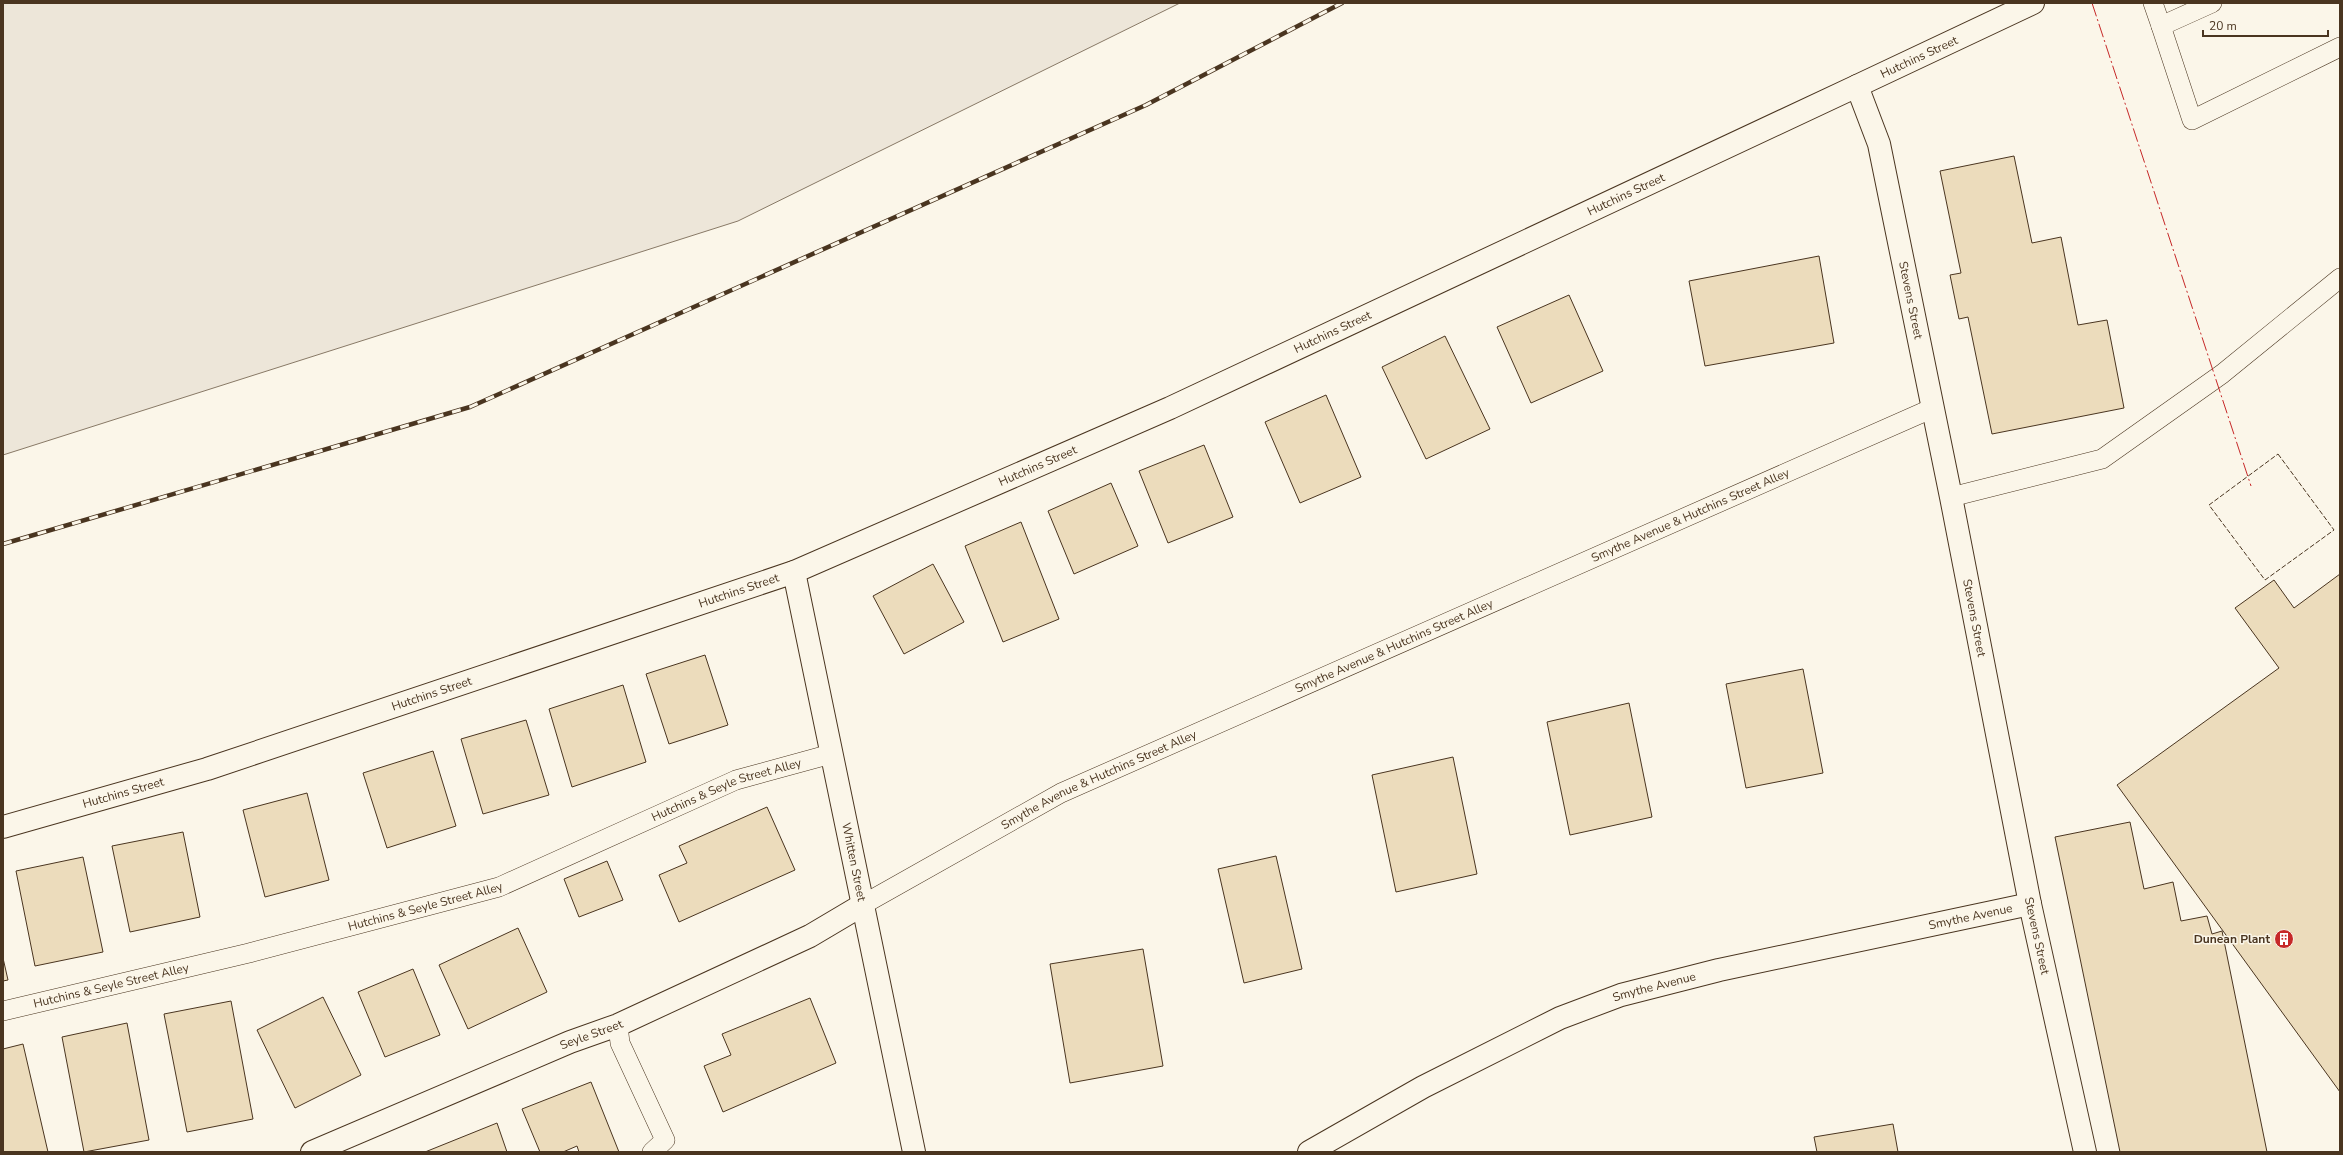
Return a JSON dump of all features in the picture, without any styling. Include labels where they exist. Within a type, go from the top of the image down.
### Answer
[{"type":"street","name":"Hutchins Street","points":[[3,827],[207,769],[794,572],[1170,408],[2033,3]]},
{"type":"street","name":"Stevens Street","points":[[1857,86],[1879,144],[1951,497],[2030,904],[2085,1152]]},
{"type":"street","name":"Whitten Street","points":[[794,572],[831,754],[864,904],[914,1152]]},
{"type":"street","name":"Seyle Street","points":[[312,1152],[570,1042],[618,1025],[810,936],[864,904]]},
{"type":"street","name":"Smythe Avenue","points":[[1309,1152],[1423,1087],[1560,1018],[1621,996],[1719,970],[2030,904]]},
{"type":"lane","points":[[2153,3],[2192,120],[2340,47]]},
{"type":"lane","points":[[2160,26],[2212,3]]},
{"type":"lane","points":[[1951,497],[2102,459],[2222,374],[2340,278]]},
{"type":"lane","name":"Smythe Avenue & Hutchins Street Alley","points":[[864,904],[1060,793],[1933,408]]},
{"type":"lane","name":"Hutchins & Seyle Street Alley","points":[[3,1011],[249,953],[499,887],[736,780],[831,754]]},
{"type":"lane","points":[[618,1025],[620,1043],[665,1140],[652,1152]]},
{"type":"shaded area","points":[[3,3],[1180,3],[738,221],[3,455]]},
{"type":"building","points":[[2014,156],[2032,243],[2061,237],[2078,325],[2107,320],[2124,408],[1992,434],[1968,317],[1959,319],[1950,275],[1961,273],[1940,171]]},
{"type":"building","points":[[1819,256],[1834,343],[1705,366],[1689,281]]},
{"type":"building","points":[[1569,295],[1603,371],[1531,403],[1497,327]]},
{"type":"building","points":[[1445,336],[1490,429],[1426,459],[1382,367]]},
{"type":"building","points":[[1326,395],[1361,477],[1300,503],[1265,422]]},
{"type":"building","points":[[1204,445],[1233,517],[1168,543],[1139,471]]},
{"type":"building","points":[[1111,483],[1138,546],[1074,574],[1048,511]]},
{"type":"building","points":[[1021,522],[1059,619],[1003,642],[965,546]]},
{"type":"building","points":[[933,564],[964,622],[904,654],[873,596]]},
{"type":"building","name":"Dunean Plant","points":[[2340,574],[2340,1092],[2117,785],[2279,668],[2235,608],[2274,580],[2294,608]]},
{"type":"building","points":[[705,655],[728,725],[669,744],[646,674]]},
{"type":"building","points":[[1803,669],[1823,773],[1746,788],[1726,684]]},
{"type":"building","points":[[623,685],[646,762],[572,787],[549,709]]},
{"type":"building","points":[[1629,703],[1652,817],[1570,835],[1547,722]]},
{"type":"building","points":[[526,720],[549,795],[483,814],[461,739]]},
{"type":"building","points":[[433,751],[456,826],[387,848],[363,773]]},
{"type":"building","points":[[1453,757],[1477,874],[1396,892],[1372,775]]},
{"type":"building","points":[[307,793],[329,880],[265,897],[243,810]]},
{"type":"building","points":[[767,807],[795,870],[679,922],[659,875],[687,863],[679,846]]},
{"type":"building","points":[[2130,822],[2144,889],[2173,882],[2181,921],[2207,916],[2212,934],[2222,931],[2267,1152],[2120,1152],[2055,837]]},
{"type":"building","points":[[183,832],[200,917],[130,932],[112,846]]},
{"type":"building","points":[[1276,856],[1302,969],[1244,983],[1218,869]]},
{"type":"building","points":[[83,857],[103,952],[35,966],[16,871]]},
{"type":"building","points":[[607,861],[623,900],[579,917],[564,879]]},
{"type":"building","points":[[518,928],[547,992],[468,1029],[439,965]]},
{"type":"building","points":[[1143,949],[1163,1066],[1070,1083],[1050,964]]},
{"type":"building","points":[[3,958],[8,980],[3,981]]},
{"type":"building","points":[[413,969],[440,1035],[385,1057],[358,992]]},
{"type":"building","points":[[323,997],[361,1075],[295,1108],[257,1030]]},
{"type":"building","points":[[810,998],[836,1063],[723,1112],[704,1066],[731,1055],[722,1034]]},
{"type":"building","points":[[231,1001],[253,1119],[187,1132],[164,1014]]},
{"type":"building","points":[[127,1023],[149,1140],[84,1152],[62,1037]]},
{"type":"building","points":[[23,1044],[48,1152],[3,1152],[3,1049]]},
{"type":"building","points":[[591,1082],[619,1152],[579,1152],[577,1146],[563,1152],[540,1152],[522,1109]]},
{"type":"building","points":[[497,1123],[507,1152],[425,1152]]},
{"type":"building","points":[[1893,1124],[1898,1152],[1817,1152],[1814,1137]]},
{"type":"railway","points":[[3,544],[470,407],[1146,105],[1342,3]]},
{"type":"fence","points":[[2278,454],[2334,530],[2265,580],[2209,505],[2278,454]]},
{"type":"power","points":[[2092,3],[2251,486]]},
{"type":"place","name":"Dunean Plant","points":[[2284,939]]}]
